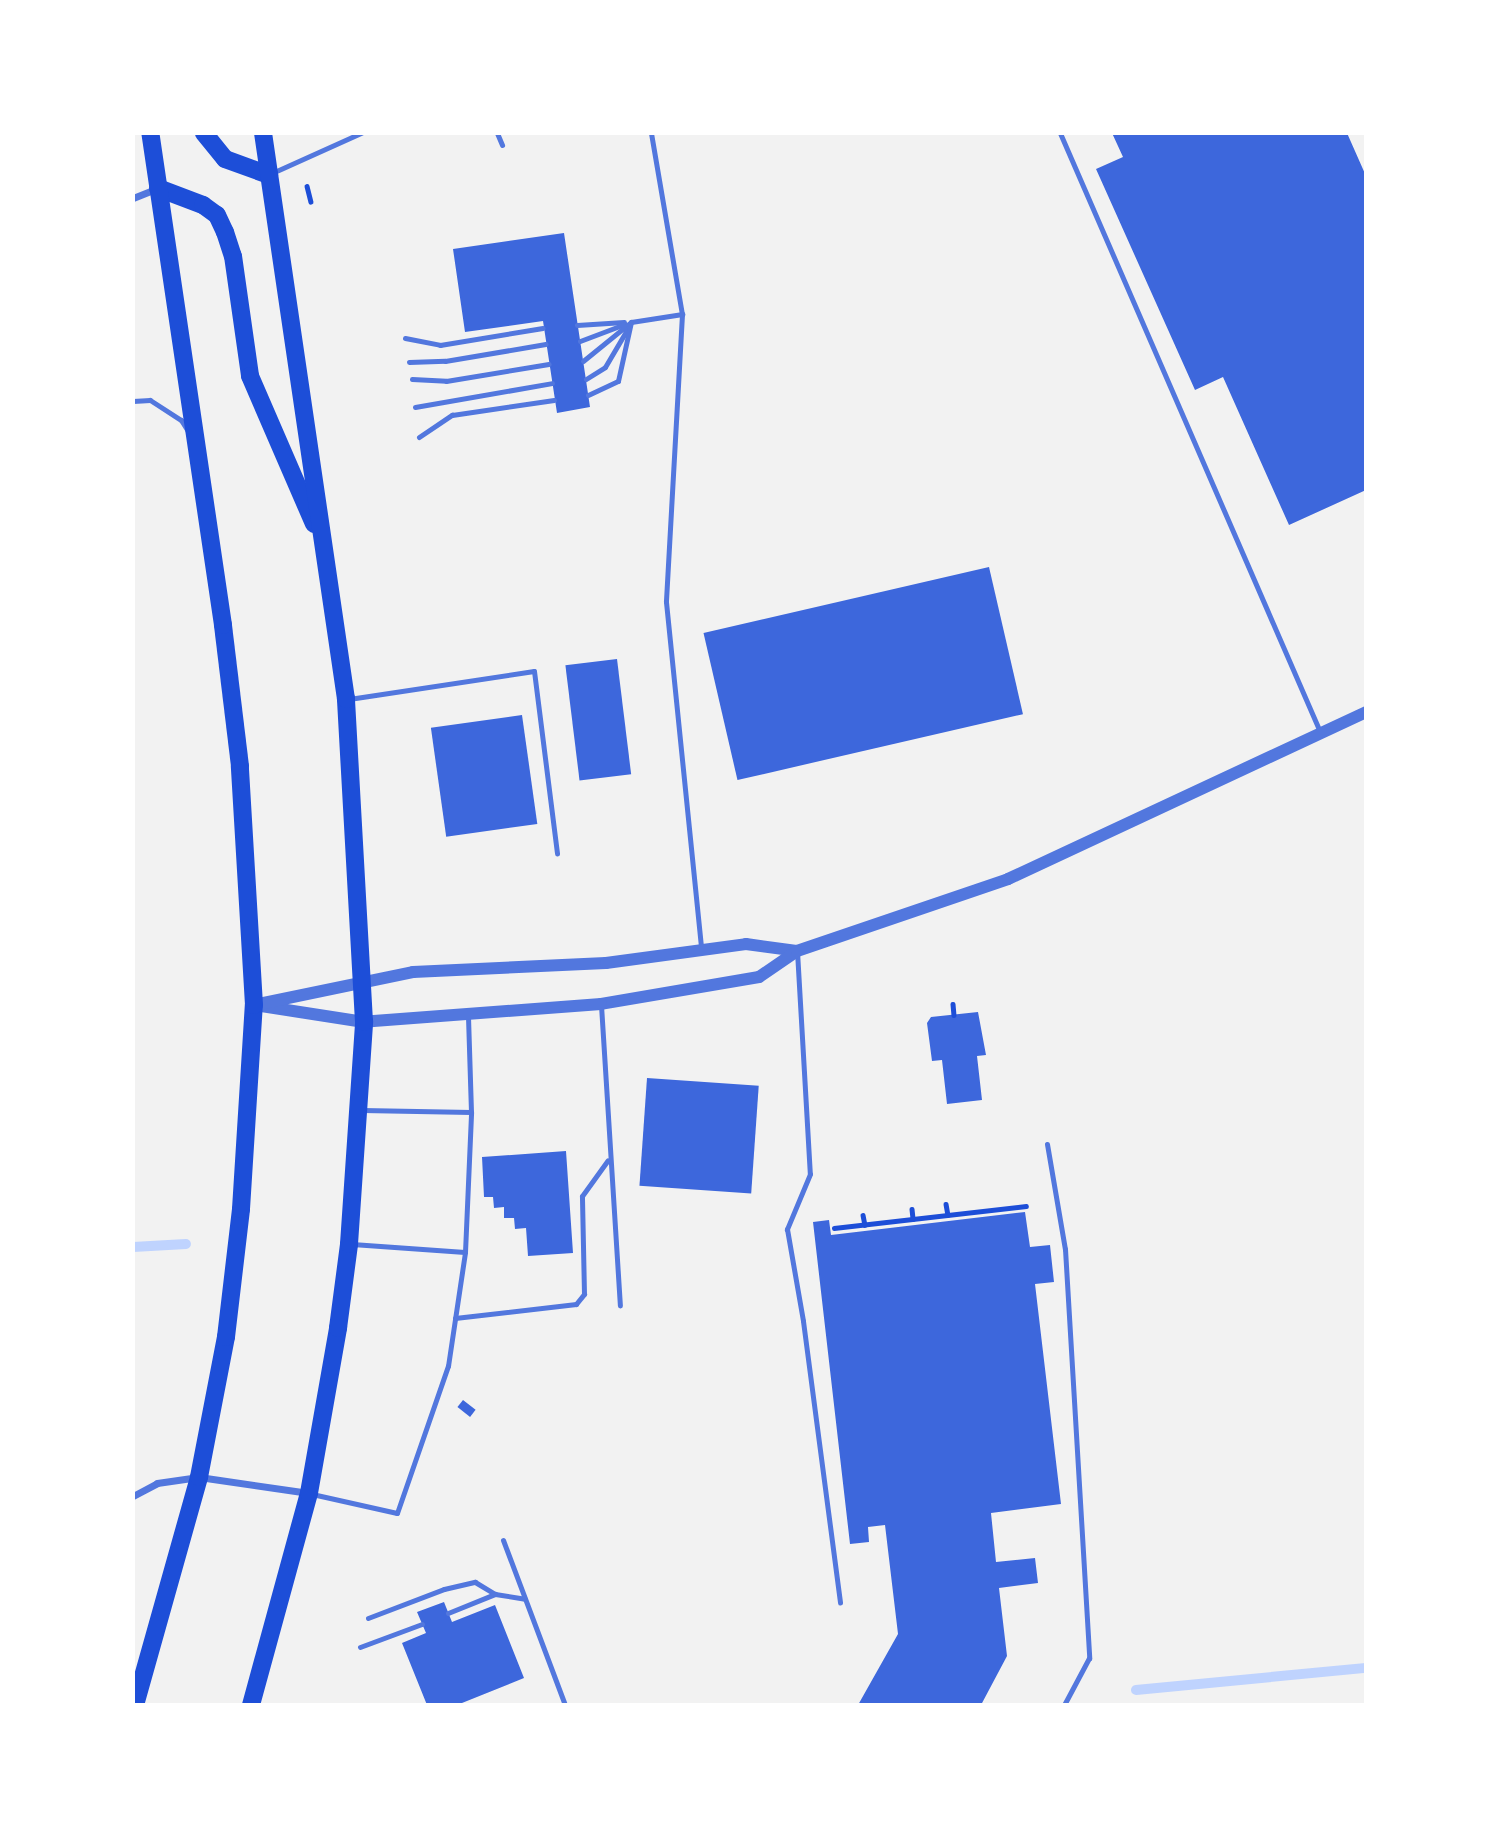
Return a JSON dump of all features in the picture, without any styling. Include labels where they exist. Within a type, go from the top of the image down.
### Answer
[{"type":"main road","points":[[135,1705],[199,1477],[228,1324],[242,1195],[254,1005],[240,766],[150,133]]},
{"type":"main road","points":[[204,133],[225,159],[269,174]]},
{"type":"main road","points":[[251,1705],[309,1493],[349,1244],[364,1021],[346,699],[262,133]]},
{"type":"main road","points":[[158,188],[203,205],[217,215],[225,232],[233,256],[250,376],[324,547]]},
{"type":"street","points":[[133,198],[158,188]]},
{"type":"street","points":[[254,1005],[364,1021],[601,1004],[759,977],[797,951],[1008,879],[1366,716]]},
{"type":"street","points":[[254,1005],[413,972],[606,963],[747,944],[797,951]]},
{"type":"street","points":[[133,1496],[157,1483],[199,1477],[309,1493]]},
{"type":"lane","points":[[269,174],[360,133]]},
{"type":"lane","points":[[497,133],[502,145]]},
{"type":"lane","points":[[651,133],[681,314],[666,602],[701,951]]},
{"type":"lane","points":[[1060,133],[1321,736]]},
{"type":"lane","points":[[577,325],[631,322],[681,314]]},
{"type":"lane","points":[[580,341],[631,322]]},
{"type":"lane","points":[[583,361],[631,322]]},
{"type":"lane","points":[[586,379],[606,367],[631,322]]},
{"type":"lane","points":[[588,395],[618,382],[631,322]]},
{"type":"lane","points":[[405,338],[440,345],[543,328]]},
{"type":"lane","points":[[409,362],[445,361],[546,344]]},
{"type":"lane","points":[[412,379],[446,381],[549,364]]},
{"type":"lane","points":[[415,407],[552,383]]},
{"type":"lane","points":[[133,401],[150,400],[181,420],[196,446]]},
{"type":"lane","points":[[419,437],[452,415],[554,400]]},
{"type":"lane","points":[[346,699],[534,671],[557,854]]},
{"type":"lane","points":[[797,951],[810,1174],[787,1229],[803,1321],[840,1603]]},
{"type":"lane","points":[[601,1004],[620,1306]]},
{"type":"lane","points":[[309,1493],[397,1513],[448,1366],[465,1252],[471,1112],[468,1012]]},
{"type":"lane","points":[[359,1110],[471,1112]]},
{"type":"lane","points":[[1047,1144],[1065,1250],[1089,1658],[1064,1705]]},
{"type":"lane","points":[[455,1318],[576,1304],[584,1294],[582,1196],[609,1159]]},
{"type":"lane","points":[[349,1244],[465,1252]]},
{"type":"lane","points":[[503,1540],[565,1705]]},
{"type":"lane","points":[[368,1618],[444,1589],[475,1582],[495,1594],[525,1599]]},
{"type":"lane","points":[[448,1613],[495,1594]]},
{"type":"lane","points":[[360,1647],[422,1624]]},
{"type":"path","points":[[307,186],[311,202]]},
{"type":"path","points":[[953,1004],[954,1015]]},
{"type":"path","points":[[946,1205],[948,1215]]},
{"type":"path","points":[[834,1228],[1026,1206]]},
{"type":"path","points":[[912,1209],[913,1219]]},
{"type":"path","points":[[863,1215],[865,1224]]},
{"type":"building","points":[[1112,133],[1347,133],[1366,176],[1366,490],[1289,525],[1223,377],[1195,390],[1096,169],[1123,157]]},
{"type":"building","points":[[564,233],[590,407],[557,413],[543,321],[465,332],[453,249]]},
{"type":"building","points":[[989,567],[1023,714],[737,780],[704,633]]},
{"type":"building","points":[[617,659],[631,774],[580,780],[565,665]]},
{"type":"building","points":[[522,715],[537,824],[446,837],[431,728]]},
{"type":"building","points":[[978,1012],[986,1055],[977,1056],[982,1100],[947,1104],[942,1060],[932,1061],[927,1023],[931,1017]]},
{"type":"building","points":[[647,1078],[759,1086],[751,1194],[639,1186]]},
{"type":"building","points":[[566,1151],[573,1253],[528,1256],[526,1228],[515,1229],[514,1218],[504,1218],[504,1207],[494,1208],[493,1197],[484,1197],[482,1157]]},
{"type":"building","points":[[1025,1212],[1030,1247],[1050,1245],[1054,1282],[1035,1284],[1061,1504],[991,1513],[996,1562],[1035,1558],[1038,1583],[999,1588],[1007,1656],[981,1705],[858,1705],[898,1634],[885,1525],[868,1527],[869,1542],[850,1544],[813,1222],[829,1220],[831,1235]]},
{"type":"building","points":[[463,1400],[476,1410],[470,1417],[457,1407]]},
{"type":"building","points":[[444,1602],[452,1622],[495,1605],[524,1678],[457,1705],[427,1705],[402,1643],[426,1633],[417,1612]]},
{"type":"waterway","points":[[133,1247],[186,1244]]},
{"type":"waterway","points":[[1136,1690],[1366,1668]]}]
